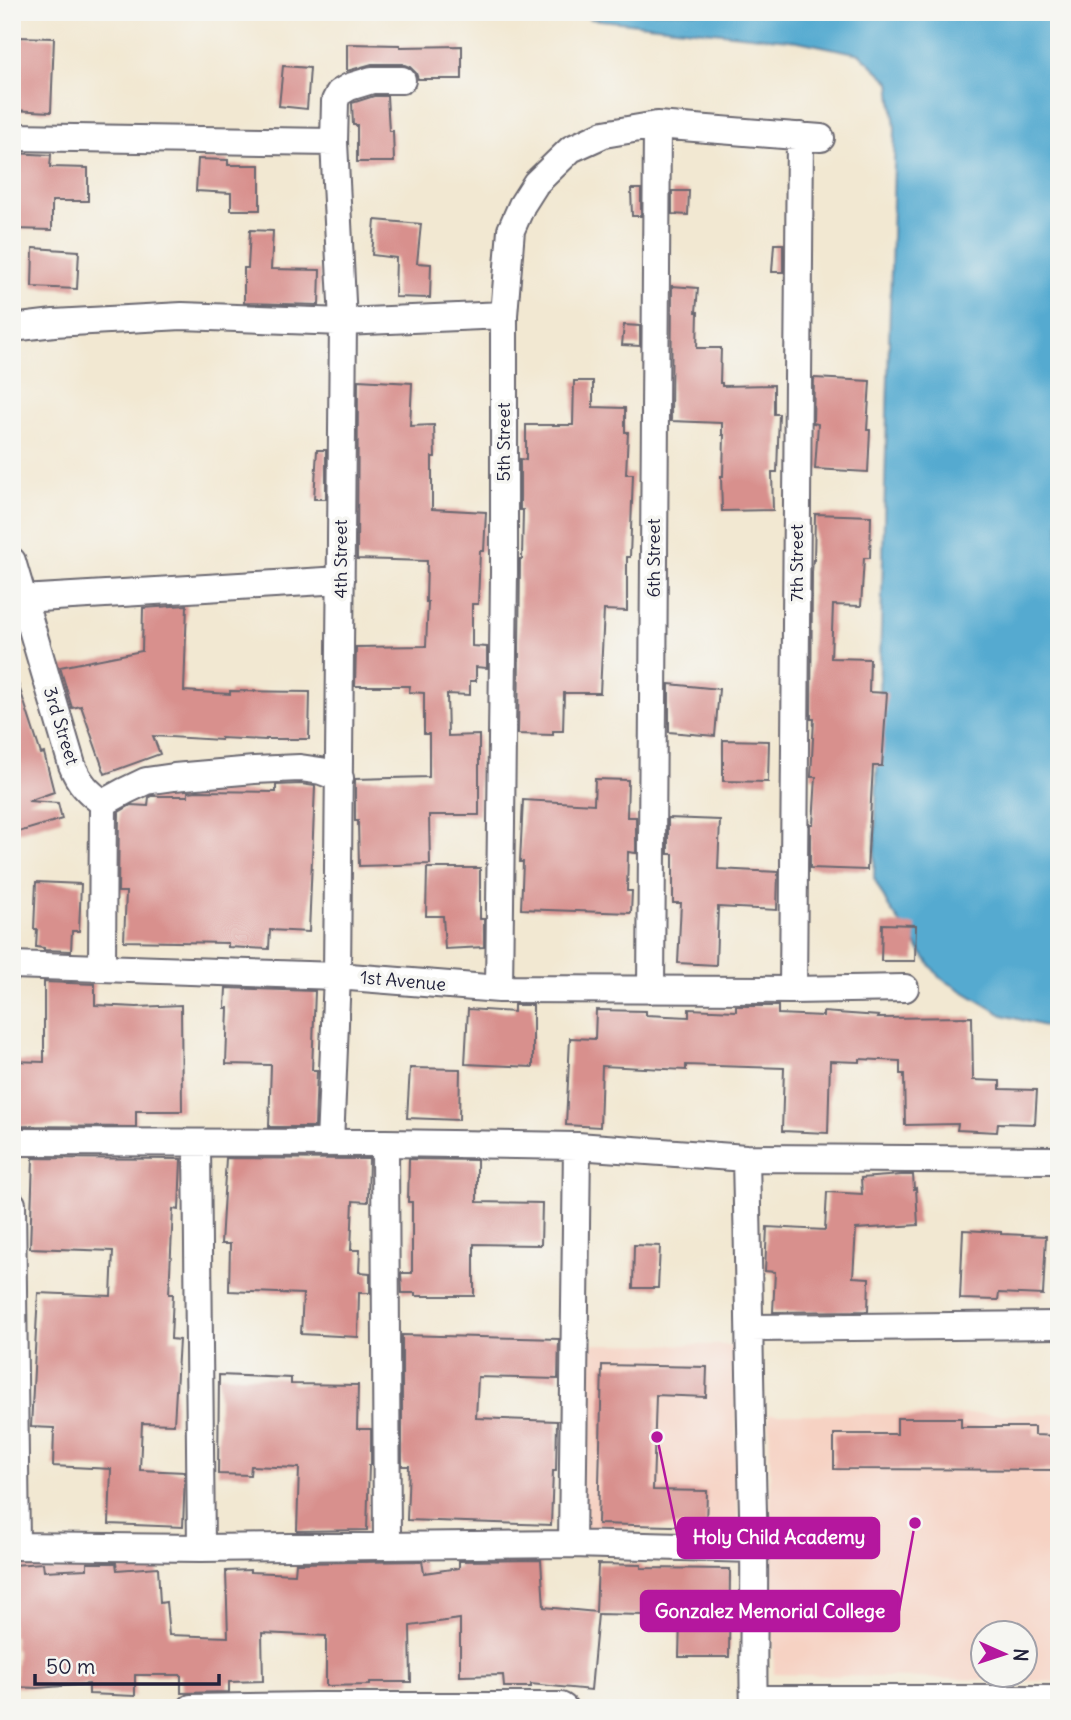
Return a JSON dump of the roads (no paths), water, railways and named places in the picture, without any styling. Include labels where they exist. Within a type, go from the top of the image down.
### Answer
[{"type":"street","name":"4th Street","points":[[330,1143],[337,976],[343,322],[334,142],[335,102],[339,93],[348,87],[372,80],[402,80]]},
{"type":"street","name":"5th Street","points":[[499,989],[504,315],[511,230],[536,183],[571,149],[604,134],[657,125],[811,137]]},
{"type":"street","name":"6th Street","points":[[651,990],[657,125]]},
{"type":"street","points":[[12,137],[334,142]]},
{"type":"street","name":"7th Street","points":[[793,990],[811,137]]},
{"type":"street","points":[[12,328],[182,316],[343,322],[504,315]]},
{"type":"street","name":"3rd Street","points":[[12,561],[72,765],[78,780],[89,793],[103,803]]},
{"type":"street","points":[[23,599],[341,580]]},
{"type":"street","points":[[102,967],[103,803],[146,782],[174,777],[300,768],[321,771],[340,778]]},
{"type":"street","name":"1st Avenue","points":[[12,965],[337,976],[499,989],[905,988]]},
{"type":"street","points":[[12,1142],[577,1146],[746,1158],[1059,1160]]},
{"type":"street","points":[[385,1143],[387,1545]]},
{"type":"street","points":[[197,1144],[201,1548]]},
{"type":"street","points":[[572,1544],[577,1146]]},
{"type":"street","points":[[746,1158],[751,1328],[754,1703],[1059,1699]]},
{"type":"street","points":[[12,1204],[14,1546],[201,1548],[572,1544],[754,1549]]},
{"type":"street","points":[[751,1328],[1059,1325]]},
{"type":"street","points":[[191,1708],[564,1708]]},
{"type":"water","points":[[578,12],[1059,12],[1059,1030],[1003,1015],[939,977],[888,906],[874,878],[895,128],[890,82],[860,54],[798,41],[591,19]]},
{"type":"place","name":"Holy Child Academy","points":[[657,1437]]},
{"type":"place","name":"Gonzalez Memorial College","points":[[915,1523]]}]
